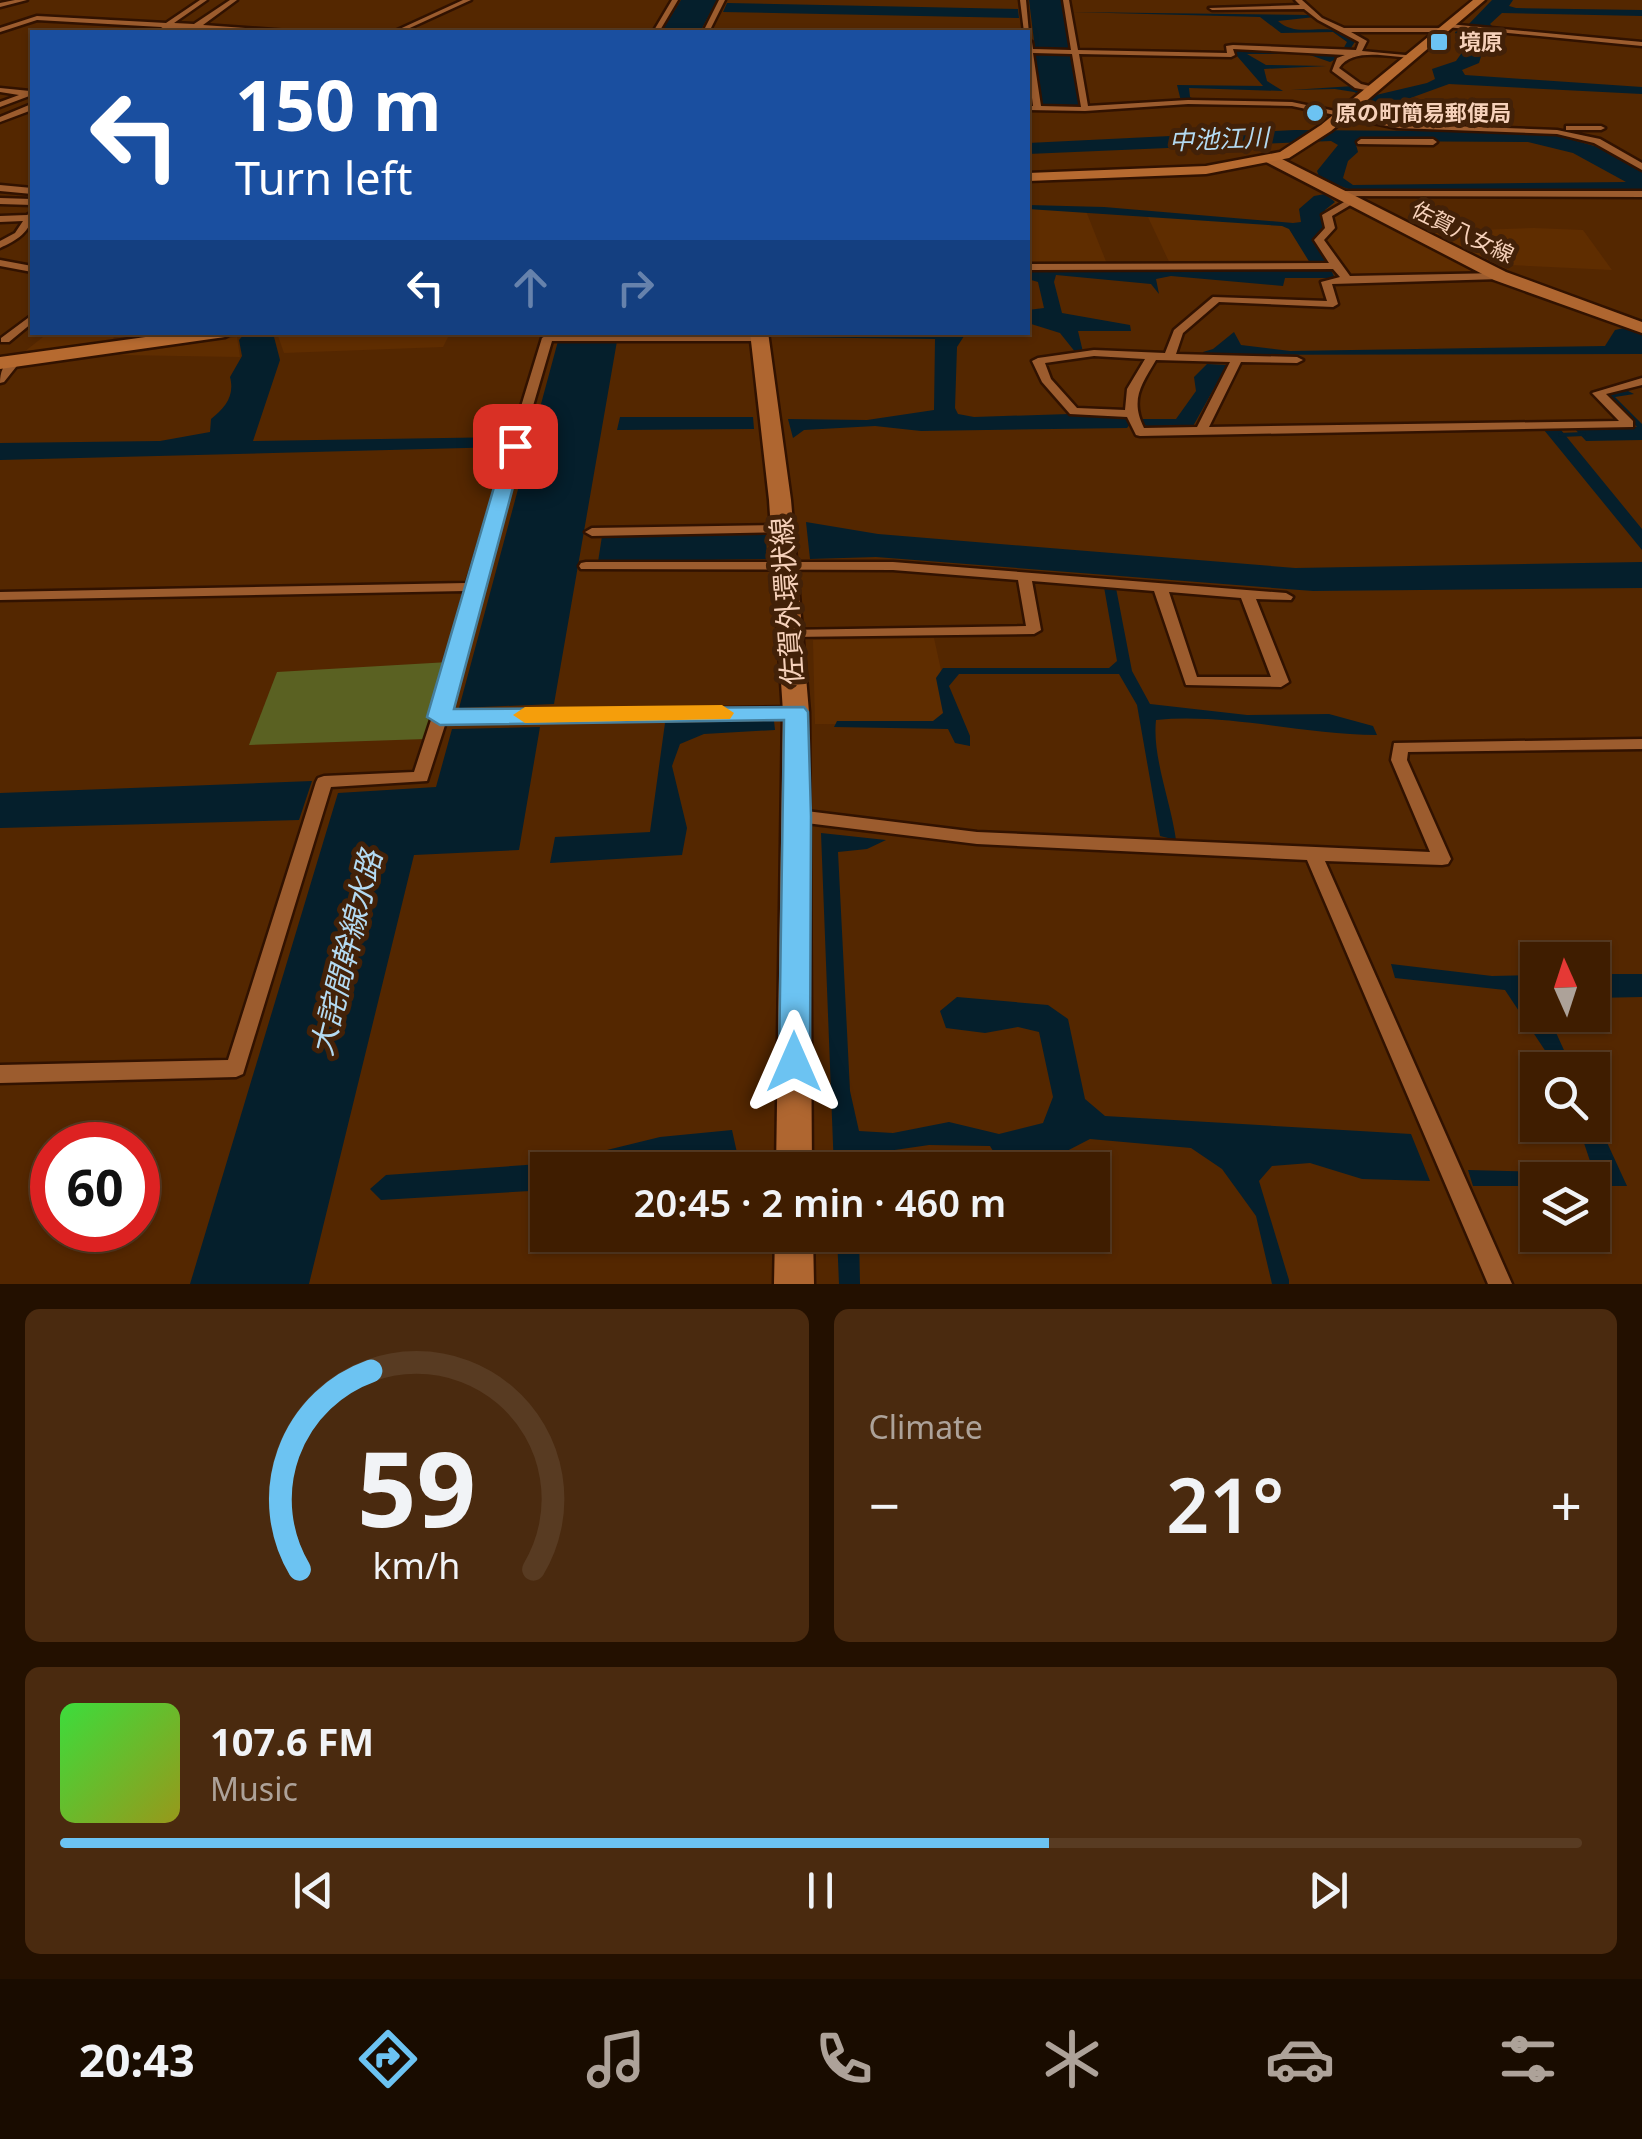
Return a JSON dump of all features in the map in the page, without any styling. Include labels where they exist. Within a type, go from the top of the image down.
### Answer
[{"type":"highway","points":[[1030,178],[1169,173],[1271,159],[1309,142],[1480,0]]},
{"type":"highway","points":[[7,363],[117,341],[189,335]]},
{"type":"main road","name":"佐賀八女線","points":[[1271,159],[1500,276],[1642,328]]},
{"type":"main road","name":"佐賀外環状線","points":[[760,335],[796,712],[794,1152]]},
{"type":"main road","points":[[794,1252],[794,1284]]},
{"type":"street","points":[[0,5],[24,0]]},
{"type":"street","points":[[161,30],[204,0]]},
{"type":"street","points":[[191,29],[234,0]]},
{"type":"street","points":[[400,30],[468,0]]},
{"type":"street","points":[[657,30],[675,0]]},
{"type":"street","points":[[1024,0],[1027,30]]},
{"type":"street","points":[[1066,0],[1084,110]]},
{"type":"street","points":[[1212,8],[1301,4],[1363,41],[1340,60],[1335,70],[1367,93]]},
{"type":"street","points":[[707,30],[719,5]]},
{"type":"street","points":[[0,27],[17,26],[37,18],[227,30]]},
{"type":"street","points":[[1346,30],[1450,28],[1642,44]]},
{"type":"street","points":[[1030,54],[1231,55],[1229,48],[1233,47],[1340,49],[1412,56]]},
{"type":"street","points":[[1030,71],[1034,106],[1084,110],[1184,103],[1292,104],[1419,128],[1601,128]]},
{"type":"street","points":[[0,90],[30,93]]},
{"type":"street","points":[[0,105],[30,94]]},
{"type":"street","points":[[0,120],[30,108]]},
{"type":"street","points":[[1360,142],[1433,142],[1419,128]]},
{"type":"street","points":[[1530,128],[1597,141],[1642,167]]},
{"type":"street","points":[[0,188],[30,190]]},
{"type":"street","points":[[1326,266],[1319,240],[1330,228],[1327,215],[1344,197],[1642,194]]},
{"type":"street","points":[[0,201],[30,202]]},
{"type":"street","points":[[0,218],[27,220],[18,236],[0,245]]},
{"type":"street","points":[[0,263],[30,269]]},
{"type":"street","points":[[1030,267],[1326,266],[1347,280]]},
{"type":"street","points":[[1170,356],[1178,332],[1217,299],[1333,304],[1326,282],[1500,276]]},
{"type":"street","points":[[10,318],[30,318]]},
{"type":"street","points":[[5,340],[30,320]]},
{"type":"street","points":[[0,1074],[236,1068],[324,782],[421,777],[548,338],[576,335]]},
{"type":"street","points":[[1131,414],[1074,411],[1046,380],[1038,360],[1094,353],[1236,361],[1298,360]]},
{"type":"street","points":[[1153,356],[1133,389],[1131,414],[1140,432],[1629,424],[1598,393],[1642,381]]},
{"type":"street","points":[[1201,431],[1236,361]]},
{"type":"street","points":[[0,380],[7,363]]},
{"type":"street","points":[[592,532],[783,547],[893,566],[1286,597]]},
{"type":"street","points":[[586,566],[783,547]]},
{"type":"street","points":[[790,632],[1034,630],[1024,576]]},
{"type":"street","points":[[0,596],[473,587]]},
{"type":"street","points":[[1160,587],[1191,682],[1281,682],[1247,594]]},
{"type":"street","points":[[440,717],[796,712]]},
{"type":"street","points":[[798,816],[995,839],[1442,859],[1399,760],[1400,746],[1642,744]]},
{"type":"street","points":[[1313,854],[1500,1284]]},
{"type":"shaded area","points":[[1337,200],[1500,281],[1344,282],[1333,268],[1172,268],[1147,215],[1309,226],[1309,208]]},
{"type":"shaded area","points":[[1030,208],[1086,211],[1109,269],[1030,269]]},
{"type":"shaded area","points":[[1583,230],[1612,270],[1488,264],[1423,232]]},
{"type":"shaded area","points":[[45,335],[115,335],[110,345],[19,356]]},
{"type":"shaded area","points":[[278,335],[449,335],[443,347],[284,353]]},
{"type":"shaded area","points":[[237,337],[240,357],[119,355]]},
{"type":"shaded area","points":[[934,638],[953,725],[815,724],[813,640]]},
{"type":"green space","points":[[449,662],[426,739],[249,745],[277,672]]},
{"type":"water","points":[[681,0],[717,0],[701,30],[662,30]]},
{"type":"water","points":[[1029,0],[1061,0],[1071,50],[1035,49]]},
{"type":"water","points":[[1492,0],[1513,0],[1509,6],[1516,8],[1642,10],[1642,16],[1502,13],[1490,24],[1494,28],[1474,30],[1476,43],[1483,50],[1479,63],[1462,70],[1465,75],[1642,87],[1642,94],[1449,84],[1405,100],[1402,108],[1370,106],[1370,100],[1354,92],[1291,90],[1354,86],[1376,95],[1427,83],[1435,79],[1432,69],[1456,61],[1463,51],[1455,32],[1465,28]]},
{"type":"water","points":[[727,3],[1018,9],[1019,18],[723,12]]},
{"type":"water","points":[[1072,12],[1311,15],[1315,17],[1278,21],[1296,29],[1336,30],[1356,40],[1347,54],[1330,62],[1307,54],[1247,54],[1266,65],[1327,66],[1264,69],[1267,81],[1283,91],[1189,88],[1190,97],[1195,100],[1181,101],[1177,85],[1263,86],[1234,50],[1342,51],[1347,42],[1333,32],[1281,33],[1260,17]]},
{"type":"water","points":[[1035,52],[1071,53],[1079,108],[1042,106]]},
{"type":"water","name":"中池江川","points":[[1295,130],[1544,132],[1598,147],[1642,171],[1642,191],[1357,192],[1320,179],[1317,171],[1338,145],[1331,141],[1030,154],[1030,143]],"holes":[[[1355,141],[1528,142],[1573,153],[1626,182],[1353,185],[1343,178],[1348,161],[1358,152]]]},
{"type":"water","points":[[1325,194],[1335,202],[1325,210],[1325,227],[1314,240],[1328,261],[1310,263],[1289,229],[1282,226],[1030,209],[1030,205],[1104,207],[1293,223],[1301,222],[1299,209],[1314,196]]},
{"type":"water","points":[[1322,269],[1331,270],[1335,278],[1285,278],[1283,286],[1171,276],[1156,279],[1159,294],[1151,284],[1056,275],[1054,282],[1062,313],[1130,325],[1131,331],[1078,331],[1083,352],[1076,353],[1060,333],[1030,324],[1030,310],[1044,308],[1038,282],[1030,280],[1030,270]]},
{"type":"water","points":[[1624,328],[1642,334],[1642,354],[1203,352],[1234,332],[1241,345],[1290,351],[1605,346],[1615,330]]},
{"type":"water","points":[[243,335],[274,335],[280,360],[253,441],[508,437],[504,447],[0,460],[0,443],[160,441],[210,432],[211,419],[230,396],[230,377],[242,356],[239,340]]},
{"type":"water","points":[[569,335],[578,335],[577,341],[617,341],[554,704],[459,708],[558,341],[568,341]]},
{"type":"water","points":[[965,335],[957,347],[958,414],[1069,414],[1126,418],[1130,424],[1127,428],[921,431],[875,426],[804,430],[793,438],[788,419],[867,420],[934,410],[935,339],[779,337]]},
{"type":"water","points":[[1207,364],[1227,365],[1192,428],[1152,428],[1142,424],[1143,419],[1176,419],[1196,391],[1194,377]]},
{"type":"water","points":[[1607,394],[1634,394],[1615,397],[1642,424],[1642,440],[1586,441],[1575,429],[1637,427]]},
{"type":"water","points":[[620,417],[753,417],[754,429],[617,430]]},
{"type":"water","points":[[1544,430],[1561,430],[1642,529],[1642,550]]},
{"type":"water","points":[[806,522],[878,534],[1295,568],[1642,562],[1642,588],[1313,591],[876,557],[810,559]]},
{"type":"water","points":[[766,535],[767,559],[598,562],[602,536]]},
{"type":"water","points":[[1104,587],[1116,588],[1132,671],[1150,704],[1247,715],[1329,714],[1373,726],[1377,735],[1211,719],[1156,720],[1159,764],[1176,840],[1160,836],[1137,705],[1119,674],[959,674],[949,686],[970,736],[970,746],[955,743],[948,729],[834,727],[837,721],[933,721],[943,713],[936,678],[943,668],[1109,668],[1117,661]]},
{"type":"water","points":[[774,721],[775,730],[704,734],[680,744],[672,766],[687,828],[682,855],[550,863],[555,837],[650,832],[665,723]]},
{"type":"water","name":"大詫間幹線水路","points":[[540,727],[519,850],[414,855],[309,1284],[190,1284],[338,793],[436,787],[452,729]]},
{"type":"water","points":[[312,781],[299,820],[0,828],[0,793]]},
{"type":"water","points":[[821,833],[886,840],[867,849],[838,852],[850,1091],[859,1131],[893,1133],[949,1122],[999,1134],[1043,1123],[1053,1097],[1039,1032],[1018,1027],[985,1033],[946,1028],[940,1011],[957,997],[1048,1005],[1068,1019],[1085,1099],[1105,1116],[1411,1134],[1430,1181],[1362,1179],[1310,1163],[1272,1166],[1259,1181],[1289,1284],[1272,1284],[1256,1216],[1222,1169],[1191,1148],[1090,1139],[1065,1152],[994,1152],[990,1146],[929,1145],[881,1152],[833,1152]]},
{"type":"water","points":[[1391,964],[1492,976],[1520,975],[1520,1013],[1505,990],[1395,978]]},
{"type":"water","points":[[1610,974],[1642,974],[1642,997],[1610,998]]},
{"type":"water","points":[[1533,1032],[1556,1032],[1565,1052],[1546,1052]]},
{"type":"water","points":[[732,1130],[737,1152],[599,1152],[660,1137]]},
{"type":"water","points":[[1584,1142],[1607,1142],[1627,1186],[1610,1186],[1610,1162],[1590,1162]]},
{"type":"water","points":[[530,1165],[530,1191],[381,1200],[370,1189],[386,1175]]},
{"type":"water","points":[[1468,1170],[1520,1171],[1520,1186],[1473,1186]]},
{"type":"water","points":[[838,1252],[859,1252],[860,1284],[839,1284]]},
{"type":"waterway","points":[[1560,435],[1584,434]]},
{"type":"slow traffic","points":[[525,715],[722,713]]},
{"type":"place","name":"境原","points":[[1439,42]]},
{"type":"place","name":"原の町簡易郵便局","points":[[1315,113]]},
{"type":"route","points":[[515,446],[440,717],[796,712],[794,1062]]}]
